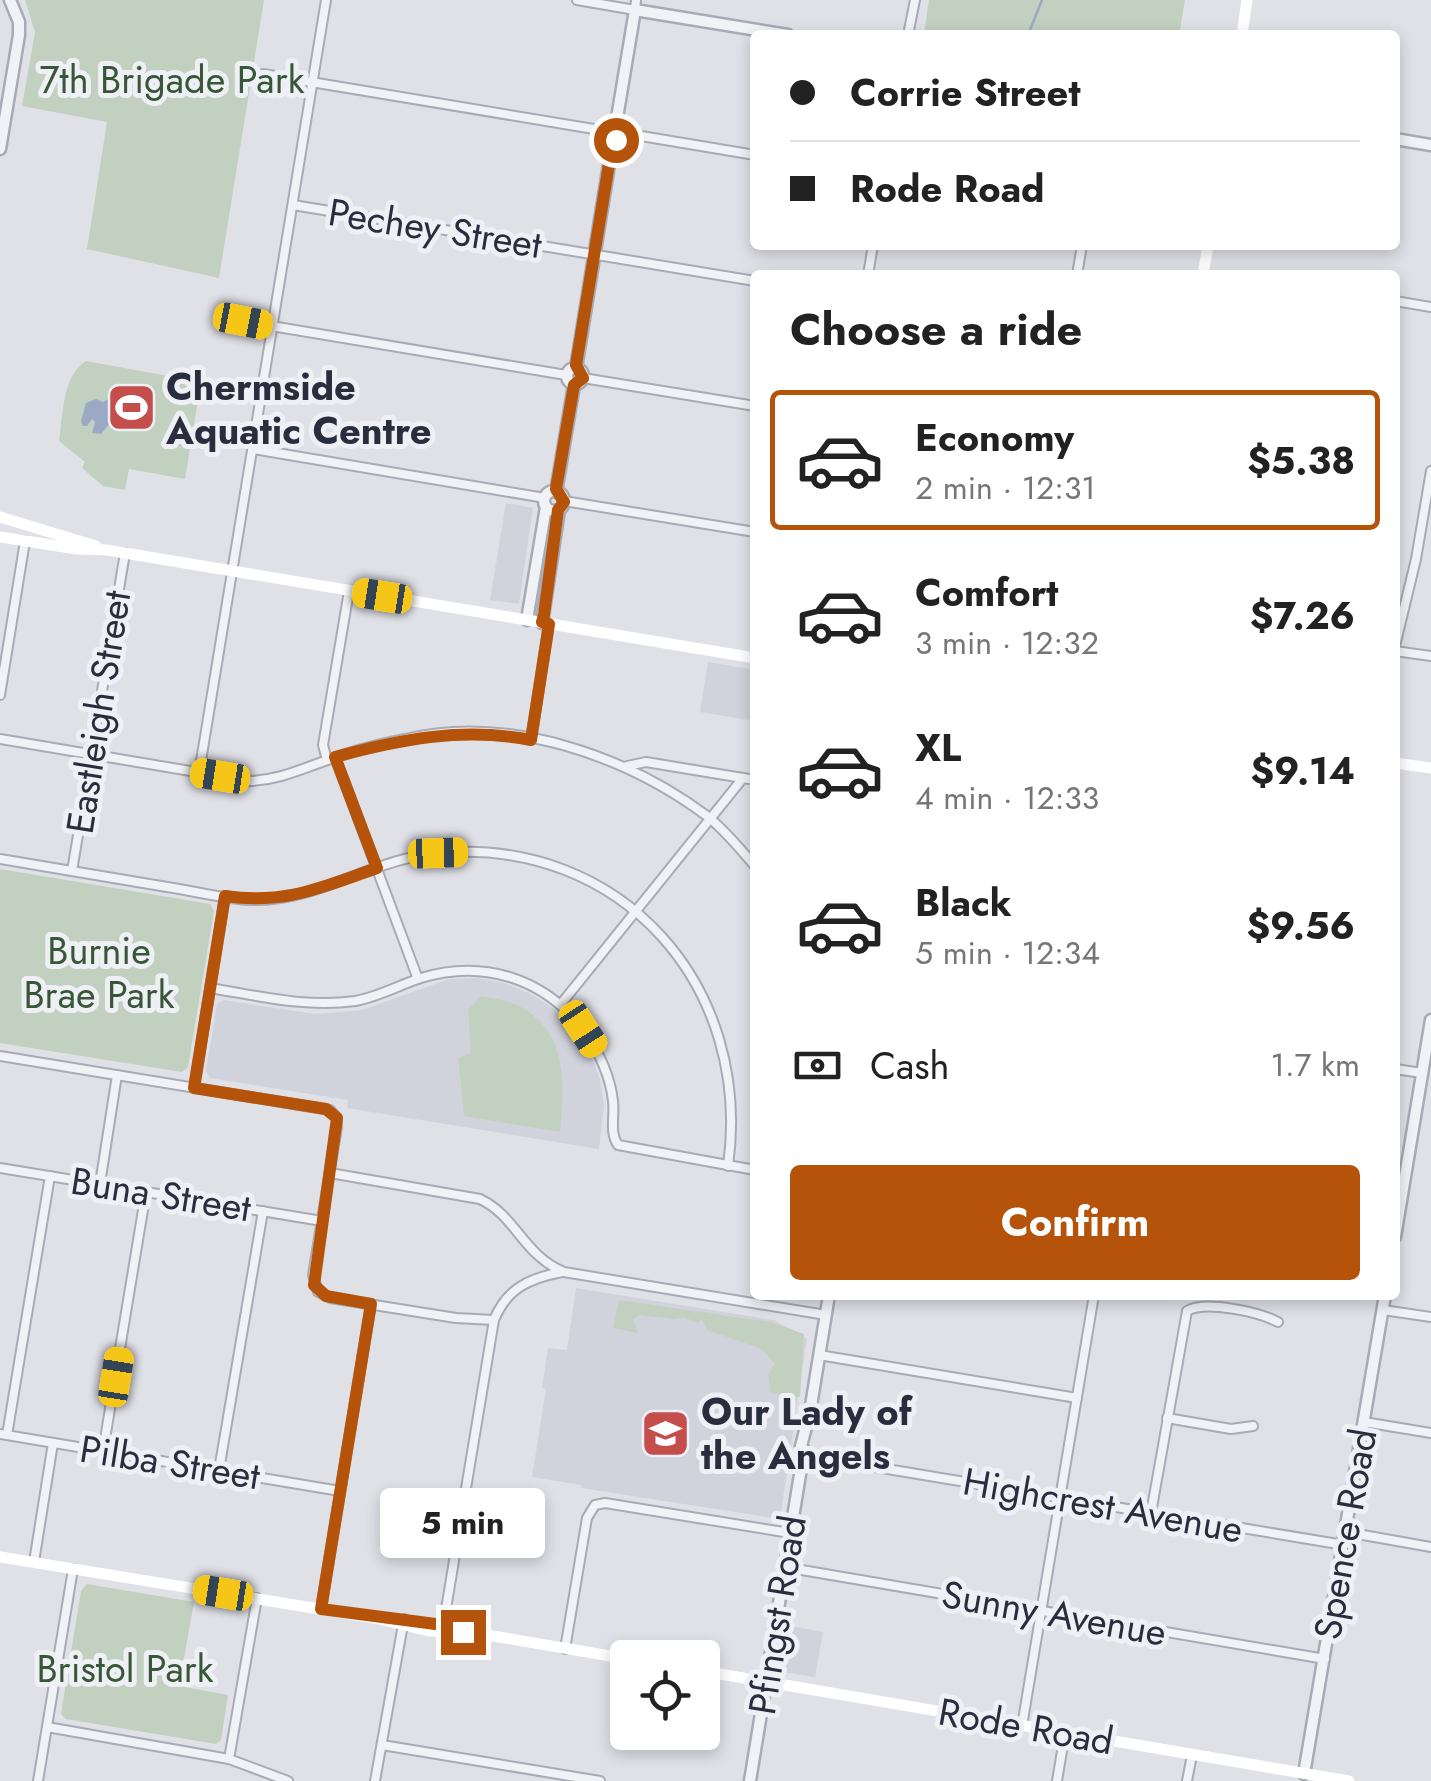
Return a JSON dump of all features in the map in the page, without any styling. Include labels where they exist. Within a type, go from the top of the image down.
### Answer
[{"type":"main road","points":[[1243,30],[1248,0]]},
{"type":"main road","points":[[0,517],[107,550]]},
{"type":"main road","points":[[0,537],[107,550],[750,657]]},
{"type":"main road","points":[[1400,764],[1431,768]]},
{"type":"main road","points":[[0,1557],[610,1656]]},
{"type":"main road","name":"Rode Road","points":[[720,1675],[1349,1781]]},
{"type":"street","points":[[0,149],[19,35],[19,22],[10,0]]},
{"type":"street","points":[[199,773],[326,0]]},
{"type":"street","points":[[576,0],[635,5],[762,30]]},
{"type":"street","points":[[909,30],[915,0]]},
{"type":"street","points":[[526,620],[554,502],[635,5]]},
{"type":"street","points":[[263,74],[750,154]]},
{"type":"street","points":[[1400,140],[1431,145]]},
{"type":"street","name":"Pechey Street","points":[[293,205],[750,280]]},
{"type":"street","points":[[1400,302],[1431,307]]},
{"type":"street","points":[[223,318],[750,405]]},
{"type":"street","points":[[252,449],[554,502],[750,531]]},
{"type":"street","points":[[1400,629],[1426,533],[1431,471]]},
{"type":"street","points":[[531,740],[546,623],[554,502]]},
{"type":"street","points":[[0,696],[25,541]]},
{"type":"street","name":"Eastleigh Street","points":[[72,871],[125,553]]},
{"type":"street","points":[[348,591],[323,745],[377,868],[418,979]]},
{"type":"street","points":[[1400,649],[1431,656]]},
{"type":"street","points":[[0,739],[250,781],[272,779],[331,758],[424,736],[490,732],[560,744],[627,766],[710,819],[750,861]]},
{"type":"street","points":[[627,766],[646,762],[750,779]]},
{"type":"street","points":[[561,1004],[743,778]]},
{"type":"street","points":[[0,859],[256,900],[294,897],[377,868],[438,853],[474,852],[538,860],[584,878],[635,912],[670,944],[705,998],[725,1056],[732,1098],[728,1166]]},
{"type":"street","points":[[194,1088],[225,896]]},
{"type":"street","points":[[210,988],[313,1004],[360,1000],[418,979],[464,970],[506,975],[533,984],[561,1004],[583,1029],[609,1077],[616,1143],[750,1169]]},
{"type":"street","points":[[1400,1206],[1431,1020]]},
{"type":"street","points":[[0,1056],[326,1109],[336,1116],[313,1276],[316,1289],[326,1296],[371,1304],[494,1320]]},
{"type":"street","points":[[1400,1070],[1422,1073]]},
{"type":"street","points":[[100,1184],[118,1074]]},
{"type":"street","name":"Buna Street","points":[[0,1168],[322,1220]]},
{"type":"street","points":[[330,1173],[480,1199],[500,1212],[532,1253],[564,1272]]},
{"type":"street","points":[[4,1435],[50,1176]]},
{"type":"street","points":[[104,1452],[146,1192]]},
{"type":"street","points":[[219,1470],[263,1211]]},
{"type":"street","points":[[443,1629],[494,1320],[505,1298],[519,1286],[536,1277],[564,1272],[826,1314]]},
{"type":"street","name":"Pfingst Road","points":[[750,1781],[803,1452],[808,1446],[828,1300]]},
{"type":"street","points":[[1022,1726],[1090,1300]]},
{"type":"street","name":"Spence Road","points":[[1304,1774],[1384,1300]]},
{"type":"street","points":[[321,1609],[371,1304]]},
{"type":"street","points":[[1151,1513],[1188,1304],[1262,1315],[1278,1322]]},
{"type":"street","points":[[1383,1310],[1431,1317]]},
{"type":"street","points":[[819,1356],[1077,1398]]},
{"type":"street","points":[[1167,1418],[1231,1429],[1253,1426]]},
{"type":"street","points":[[1364,1422],[1431,1433]]},
{"type":"street","name":"Pilba Street","points":[[4,1435],[340,1490]]},
{"type":"street","points":[[34,1562],[53,1443]]},
{"type":"street","name":"Highcrest Avenue","points":[[803,1452],[1344,1546]]},
{"type":"street","points":[[565,1649],[587,1518],[594,1504],[790,1533]]},
{"type":"street","points":[[1346,1532],[1431,1547]]},
{"type":"street","name":"Sunny Avenue","points":[[784,1567],[1325,1658]]},
{"type":"street","points":[[38,1781],[74,1568]]},
{"type":"street","points":[[229,1758],[256,1598]]},
{"type":"street","points":[[376,1781],[404,1623]]},
{"type":"street","points":[[47,1727],[229,1758],[288,1781]]},
{"type":"street","points":[[1056,1781],[1065,1733]]},
{"type":"street","points":[[382,1745],[600,1781]]},
{"type":"street","points":[[1187,1781],[1192,1754]]},
{"type":"shaded area","points":[[506,503],[533,508],[519,604],[490,600]]},
{"type":"shaded area","points":[[708,662],[750,669],[750,720],[700,712]]},
{"type":"shaded area","points":[[477,978],[531,994],[575,1030],[600,1079],[604,1106],[599,1149],[347,1108],[348,1100],[210,1078],[206,1071],[217,1004],[223,1000],[315,1014],[362,1010],[449,979]]},
{"type":"shaded area","name":"Our Lady of the Angels","points":[[576,1288],[774,1320],[807,1338],[780,1519],[532,1477],[546,1389],[542,1388],[548,1348],[567,1350]]},
{"type":"shaded area","points":[[786,1625],[823,1632],[815,1677],[783,1672],[780,1666]]},
{"type":"green space","name":"7th Brigade Park","points":[[25,0],[264,0],[219,278],[87,249],[107,122],[22,106],[35,32]]},
{"type":"green space","points":[[929,0],[1185,0],[1180,30],[925,30]]},
{"type":"green space","name":"Chermside Aquatic Centre","points":[[86,361],[201,382],[185,479],[129,469],[125,490],[103,486],[82,468],[85,462],[59,441],[68,386]]},
{"type":"green space","name":"Burnie Brae Park","points":[[0,869],[210,904],[214,911],[188,1067],[182,1072],[0,1043]]},
{"type":"green space","points":[[481,996],[519,1006],[547,1030],[560,1061],[560,1132],[464,1116],[458,1058],[471,1053],[468,1010]]},
{"type":"green space","points":[[619,1300],[770,1322],[804,1334],[800,1397],[770,1392],[768,1374],[775,1364],[762,1349],[707,1330],[702,1320],[697,1323],[684,1317],[639,1315],[633,1320],[638,1333],[613,1328]]},
{"type":"green space","name":"Bristol Park","points":[[87,1584],[194,1602],[179,1686],[228,1695],[221,1740],[216,1744],[66,1719],[61,1714],[81,1591]]},
{"type":"water","points":[[121,392],[124,406],[101,434],[92,433],[92,419],[83,426],[86,403],[96,399],[103,402]]},
{"type":"waterway","points":[[1030,30],[1042,0]]},
{"type":"place","name":"Chermside Aquatic Centre","points":[[131,408]]},
{"type":"place","name":"Our Lady of the Angels","points":[[666,1433]]},
{"type":"route","points":[[463,1632],[443,1625],[321,1609],[371,1304],[326,1296],[314,1285],[337,1118],[326,1109],[194,1088],[225,896],[256,900],[294,897],[377,868],[335,757],[424,736],[490,732],[531,740],[549,624],[542,622],[558,510],[564,502],[556,489],[574,385],[583,378],[576,365],[616,140]]}]
